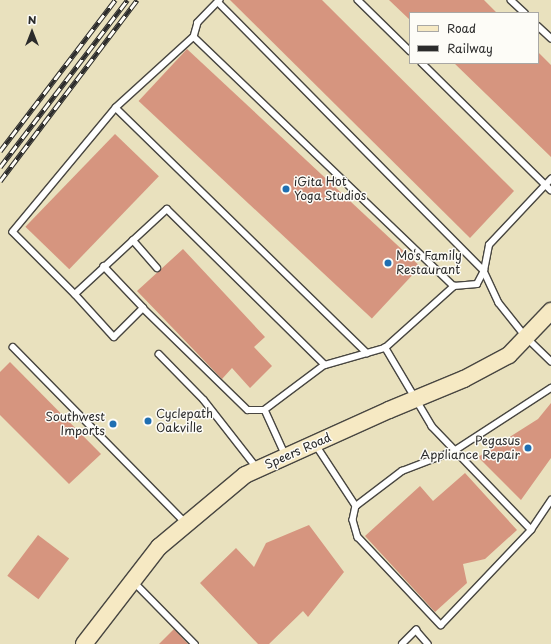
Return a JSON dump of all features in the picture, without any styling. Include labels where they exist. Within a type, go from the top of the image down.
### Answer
[{"type":"main road","name":"Speers Road","points":[[84,644],[159,547],[245,475],[314,443],[464,379],[503,358],[551,311]]},
{"type":"lane","points":[[358,0],[409,50]]},
{"type":"lane","points":[[512,0],[524,12]]},
{"type":"lane","points":[[143,308],[114,337],[75,294],[13,232],[116,108],[194,36],[198,23],[219,1],[484,271],[499,303],[526,337],[551,361]]},
{"type":"lane","points":[[539,27],[551,38]]},
{"type":"lane","points":[[194,36],[454,286]]},
{"type":"lane","points":[[423,64],[551,190]]},
{"type":"lane","points":[[116,108],[367,353]]},
{"type":"lane","points":[[104,267],[143,308],[248,410],[266,410],[325,365],[384,348],[454,286],[477,284],[484,271],[489,245],[551,179]]},
{"type":"lane","points":[[75,294],[167,208],[325,365]]},
{"type":"lane","points":[[133,240],[157,268]]},
{"type":"lane","points":[[13,347],[186,524]]},
{"type":"lane","points":[[384,348],[417,398],[432,427],[531,530]]},
{"type":"lane","points":[[159,354],[204,400],[258,469]]},
{"type":"lane","points":[[551,388],[454,451],[402,471],[356,506],[353,520],[358,537],[441,625],[531,530],[551,500]]},
{"type":"lane","points":[[266,410],[286,456]]},
{"type":"lane","points":[[314,443],[356,506]]},
{"type":"lane","points":[[133,581],[196,644]]},
{"type":"lane","points":[[402,644],[416,630],[428,644]]},
{"type":"building","points":[[230,0],[322,0],[514,191],[470,238]]},
{"type":"building","points":[[389,0],[484,0],[496,12],[409,12],[409,19]]},
{"type":"building","points":[[187,49],[420,267],[372,318],[139,101]]},
{"type":"building","points":[[539,53],[551,65],[551,157],[455,64],[539,64]]},
{"type":"building","points":[[115,134],[159,176],[69,269],[25,227]]},
{"type":"building","points":[[183,249],[265,337],[254,347],[272,366],[250,388],[232,368],[222,379],[137,291]]},
{"type":"building","points":[[10,362],[101,454],[69,484],[0,415],[0,372]]},
{"type":"building","points":[[551,403],[551,458],[521,500],[478,457],[538,419]]},
{"type":"building","points":[[465,473],[517,530],[485,559],[463,564],[467,583],[435,612],[365,536],[420,486],[433,501]]},
{"type":"building","points":[[309,525],[344,572],[308,617],[303,611],[269,644],[258,644],[200,583],[236,548],[254,567],[266,543]]},
{"type":"building","points":[[38,535],[69,558],[38,599],[7,576]]},
{"type":"building","points":[[174,629],[188,644],[159,644]]},
{"type":"railway","points":[[0,151],[115,0]]},
{"type":"railway","points":[[0,167],[127,0]]},
{"type":"railway","points":[[0,181],[137,0]]},
{"type":"place","name":"iGita Hot Yoga Studios","points":[[286,189]]},
{"type":"place","name":"Mo‘s Family Restaurant","points":[[388,263]]},
{"type":"place","name":"Cyclepath Oakville","points":[[148,421]]},
{"type":"place","name":"Southwest Imports","points":[[113,424]]},
{"type":"place","name":"Pegasus Appliance Repair","points":[[528,448]]}]
